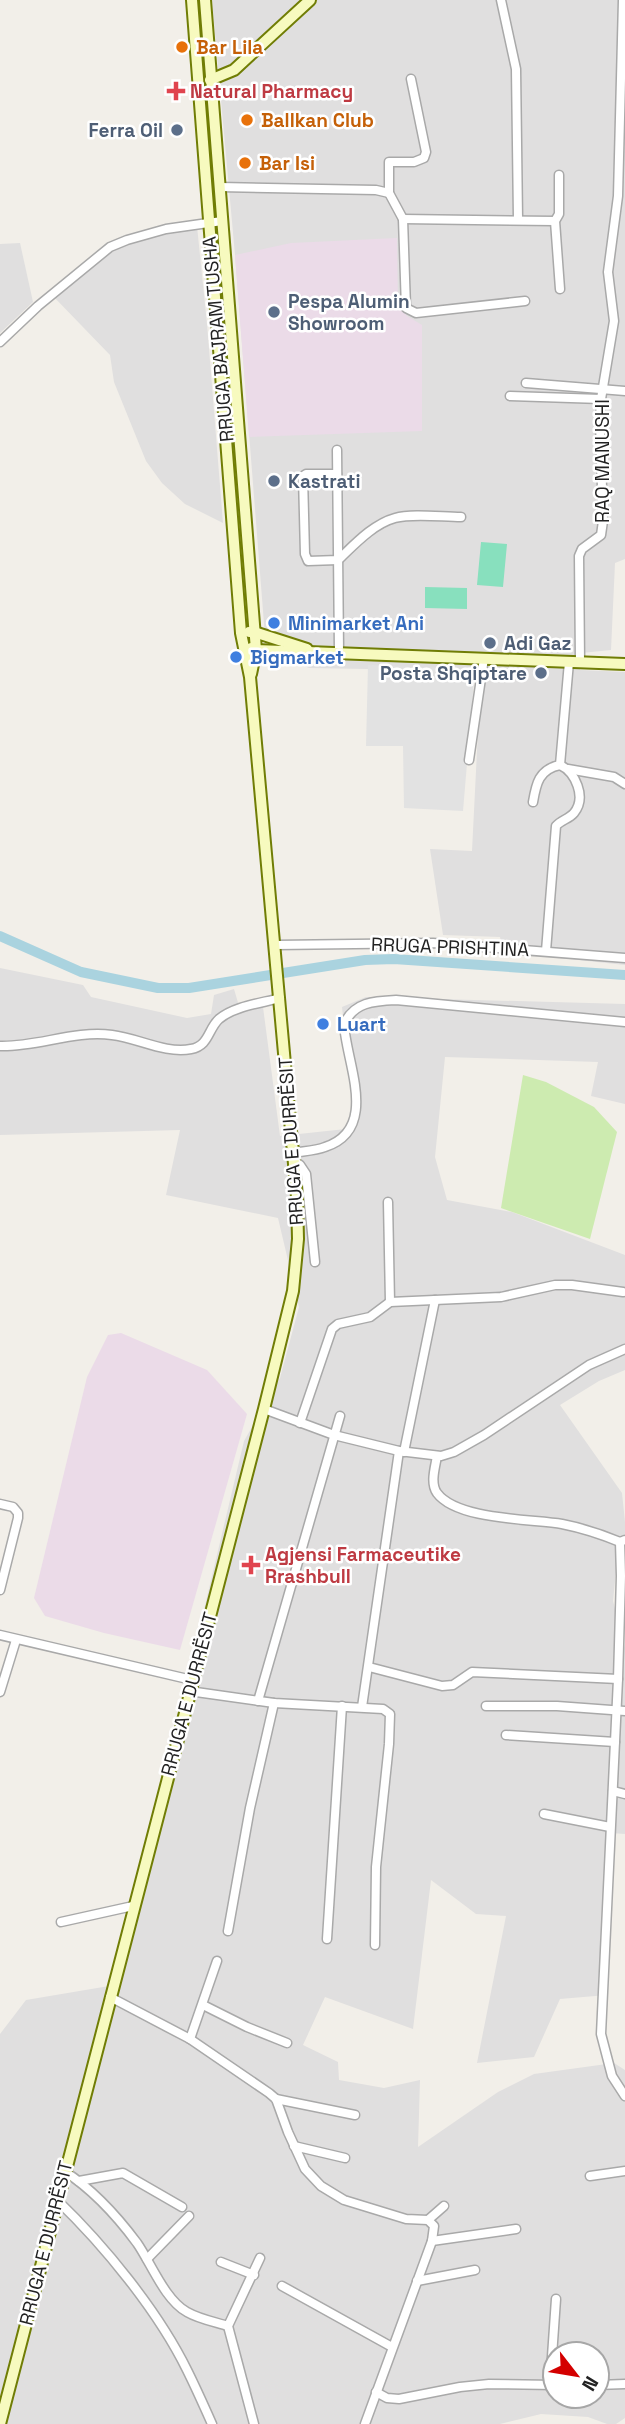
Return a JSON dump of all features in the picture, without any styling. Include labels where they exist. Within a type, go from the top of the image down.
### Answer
[{"type":"main road","name":"RRUGA BAJRAM TUSHA","points":[[192,0],[242,638],[250,677],[276,951]]},
{"type":"main road","name":"RRUGA BAJRAM TUSHA","points":[[205,0],[256,650],[250,677]]},
{"type":"main road","points":[[210,80],[234,71],[310,0]]},
{"type":"main road","points":[[320,653],[254,632],[242,638],[256,650],[320,653],[484,658],[625,664]]},
{"type":"main road","name":"RRUGA E DURRËSIT","points":[[0,2424],[3,2400],[293,1291],[297,1266],[297,1198],[276,951]]},
{"type":"street","points":[[501,0],[516,69],[518,219]]},
{"type":"street","name":"RAQ MANUSHI","points":[[564,767],[574,662],[579,556],[582,549],[601,535],[603,521],[600,422],[614,321],[608,272],[618,196],[623,0]]},
{"type":"street","points":[[411,79],[426,152],[424,158],[414,162],[389,162],[389,193],[403,219],[407,308],[416,313],[524,301]]},
{"type":"street","points":[[559,175],[559,214],[555,221],[560,289]]},
{"type":"street","points":[[220,187],[376,190],[389,193]]},
{"type":"street","points":[[403,219],[555,221]]},
{"type":"street","points":[[0,342],[38,306],[110,247],[166,229],[222,221]]},
{"type":"street","points":[[526,383],[602,394]]},
{"type":"street","points":[[510,396],[625,391]]},
{"type":"street","points":[[337,450],[339,653]]},
{"type":"street","points":[[337,474],[306,474],[302,479],[305,558],[308,561],[338,560],[359,540],[397,517],[461,517]]},
{"type":"street","points":[[469,760],[484,658]]},
{"type":"street","points":[[533,802],[539,777],[552,767],[614,777],[625,784]]},
{"type":"street","points":[[546,951],[556,826],[574,813],[579,801],[576,781],[564,767]]},
{"type":"street","name":"RRUGA PRISHTINA","points":[[276,951],[433,943],[625,958]]},
{"type":"street","points":[[0,1045],[18,1046],[60,1037],[112,1035],[173,1050],[191,1049],[202,1046],[220,1018],[280,995]]},
{"type":"street","points":[[315,1262],[306,1174],[293,1157],[326,1147],[341,1138],[352,1125],[358,1108],[344,1024],[348,1016],[362,1004],[396,1000],[625,1021]]},
{"type":"street","points":[[388,1202],[390,1302]]},
{"type":"street","points":[[300,1423],[332,1329],[338,1324],[370,1317],[390,1302],[500,1297],[555,1285],[623,1292]]},
{"type":"street","points":[[362,1707],[401,1451],[435,1300]]},
{"type":"street","points":[[264,1409],[334,1435],[401,1451],[446,1455],[468,1444],[589,1365],[625,1349]]},
{"type":"street","points":[[258,1701],[340,1416]]},
{"type":"street","points":[[437,1456],[434,1487],[449,1504],[471,1512],[578,1527],[622,1541],[618,1679],[620,1710],[615,1742],[610,1827],[601,2034],[612,2076],[625,2096]]},
{"type":"street","points":[[0,1504],[13,1507],[18,1518],[0,1590]]},
{"type":"street","points":[[0,1635],[192,1679]]},
{"type":"street","points":[[0,1692],[16,1640]]},
{"type":"street","points":[[369,1667],[442,1686],[453,1685],[472,1672],[618,1679]]},
{"type":"street","points":[[189,1691],[274,1703],[383,1709],[390,1714],[378,1844],[375,1945]]},
{"type":"street","points":[[228,1931],[250,1808],[274,1703]]},
{"type":"street","points":[[327,1940],[342,1706]]},
{"type":"street","points":[[486,1706],[557,1706],[620,1710]]},
{"type":"street","points":[[506,1735],[615,1742]]},
{"type":"street","points":[[614,1766],[625,1768]]},
{"type":"street","points":[[613,1791],[625,1794]]},
{"type":"street","points":[[544,1814],[610,1827]]},
{"type":"street","points":[[61,1922],[133,1906]]},
{"type":"street","points":[[190,2039],[217,1961]]},
{"type":"street","points":[[110,1997],[190,2039],[276,2099],[355,2115]]},
{"type":"street","points":[[203,2005],[287,2043]]},
{"type":"street","points":[[276,2099],[305,2169],[321,2186],[344,2200],[406,2218],[428,2220],[434,2226],[432,2241],[365,2424]]},
{"type":"street","points":[[294,2146],[345,2158]]},
{"type":"street","points":[[64,2171],[79,2181],[111,2213],[147,2259],[163,2285],[187,2312],[228,2326]]},
{"type":"street","points":[[590,2176],[625,2171]]},
{"type":"street","points":[[79,2181],[123,2173],[182,2207]]},
{"type":"street","points":[[57,2200],[75,2217],[127,2279],[164,2330],[187,2369],[212,2424]]},
{"type":"street","points":[[428,2220],[444,2206]]},
{"type":"street","points":[[147,2259],[189,2217]]},
{"type":"street","points":[[432,2241],[516,2229]]},
{"type":"street","points":[[254,2424],[228,2326],[260,2258]]},
{"type":"street","points":[[221,2262],[254,2275]]},
{"type":"street","points":[[417,2281],[475,2270]]},
{"type":"street","points":[[282,2286],[392,2347]]},
{"type":"street","points":[[554,2340],[556,2299]]},
{"type":"street","points":[[376,2392],[387,2398],[399,2399],[489,2384],[541,2385]]},
{"type":"shaded area","points":[[212,0],[625,0],[625,559],[615,563],[611,650],[581,653],[580,670],[625,672],[625,965],[503,952],[500,937],[443,935],[430,849],[472,851],[481,671],[309,668],[266,649]]},
{"type":"shaded area","points":[[197,226],[223,523],[185,504],[162,483],[146,461],[114,382],[110,355],[53,296],[73,277],[119,247],[156,233]]},
{"type":"shaded area","points":[[397,238],[398,305],[407,316],[422,325],[422,431],[249,437],[235,255],[291,243]]},
{"type":"shaded area","points":[[20,243],[33,302],[0,333],[0,244]]},
{"type":"shaded area","points":[[368,665],[475,669],[463,811],[404,808],[403,746],[366,746]]},
{"type":"shaded area","points":[[0,968],[83,985],[91,997],[187,1018],[211,1014],[214,995],[234,989],[239,1006],[263,1007],[280,1136],[355,1128],[342,1007],[366,997],[625,1004],[625,1104],[591,1096],[598,1062],[445,1057],[435,1157],[447,1200],[512,1212],[625,1255],[625,1370],[599,1381],[560,1405],[622,1493],[625,1522],[613,1601],[625,1648],[625,1834],[611,1833],[607,1995],[560,1999],[534,2057],[477,2063],[506,1916],[476,1914],[431,1880],[413,2029],[325,1997],[303,2045],[338,2062],[339,2080],[384,2088],[420,2080],[418,2147],[498,2092],[534,2074],[614,2063],[625,2070],[625,2418],[616,2424],[607,2424],[588,2417],[541,2414],[500,2424],[0,2424],[0,2034],[26,2000],[115,1985],[244,1441],[280,1378],[299,1307],[278,1218],[166,1195],[180,1130],[0,1135]]},
{"type":"shaded area","points":[[121,1333],[207,1370],[247,1414],[180,1650],[45,1616],[34,1598],[87,1377],[108,1335]]},
{"type":"green space","points":[[481,542],[507,544],[503,587],[477,585]]},
{"type":"green space","points":[[425,587],[467,588],[467,609],[425,608]]},
{"type":"green space","points":[[523,1075],[546,1082],[594,1107],[617,1132],[590,1239],[501,1208]]},
{"type":"waterway","points":[[0,936],[81,972],[158,988],[189,988],[365,960],[394,959],[625,975]]},
{"type":"place","name":"Bar Lila","points":[[182,47]]},
{"type":"place","name":"Natural Pharmacy","points":[[176,91]]},
{"type":"place","name":"Ballkan Club","points":[[247,120]]},
{"type":"place","name":"Ferra Oil","points":[[177,130]]},
{"type":"place","name":"Bar Isi","points":[[245,163]]},
{"type":"place","name":"Pespa Alumin Showroom","points":[[274,312]]},
{"type":"place","name":"Kastrati","points":[[274,481]]},
{"type":"place","name":"Minimarket Ani","points":[[274,623]]},
{"type":"place","name":"Adi Gaz","points":[[490,643]]},
{"type":"place","name":"Bigmarket","points":[[236,657]]},
{"type":"place","name":"Posta Shqiptare","points":[[541,673]]},
{"type":"place","name":"Luart","points":[[323,1024]]},
{"type":"place","name":"Agjensi Farmaceutike Rrashbull","points":[[251,1565]]}]
